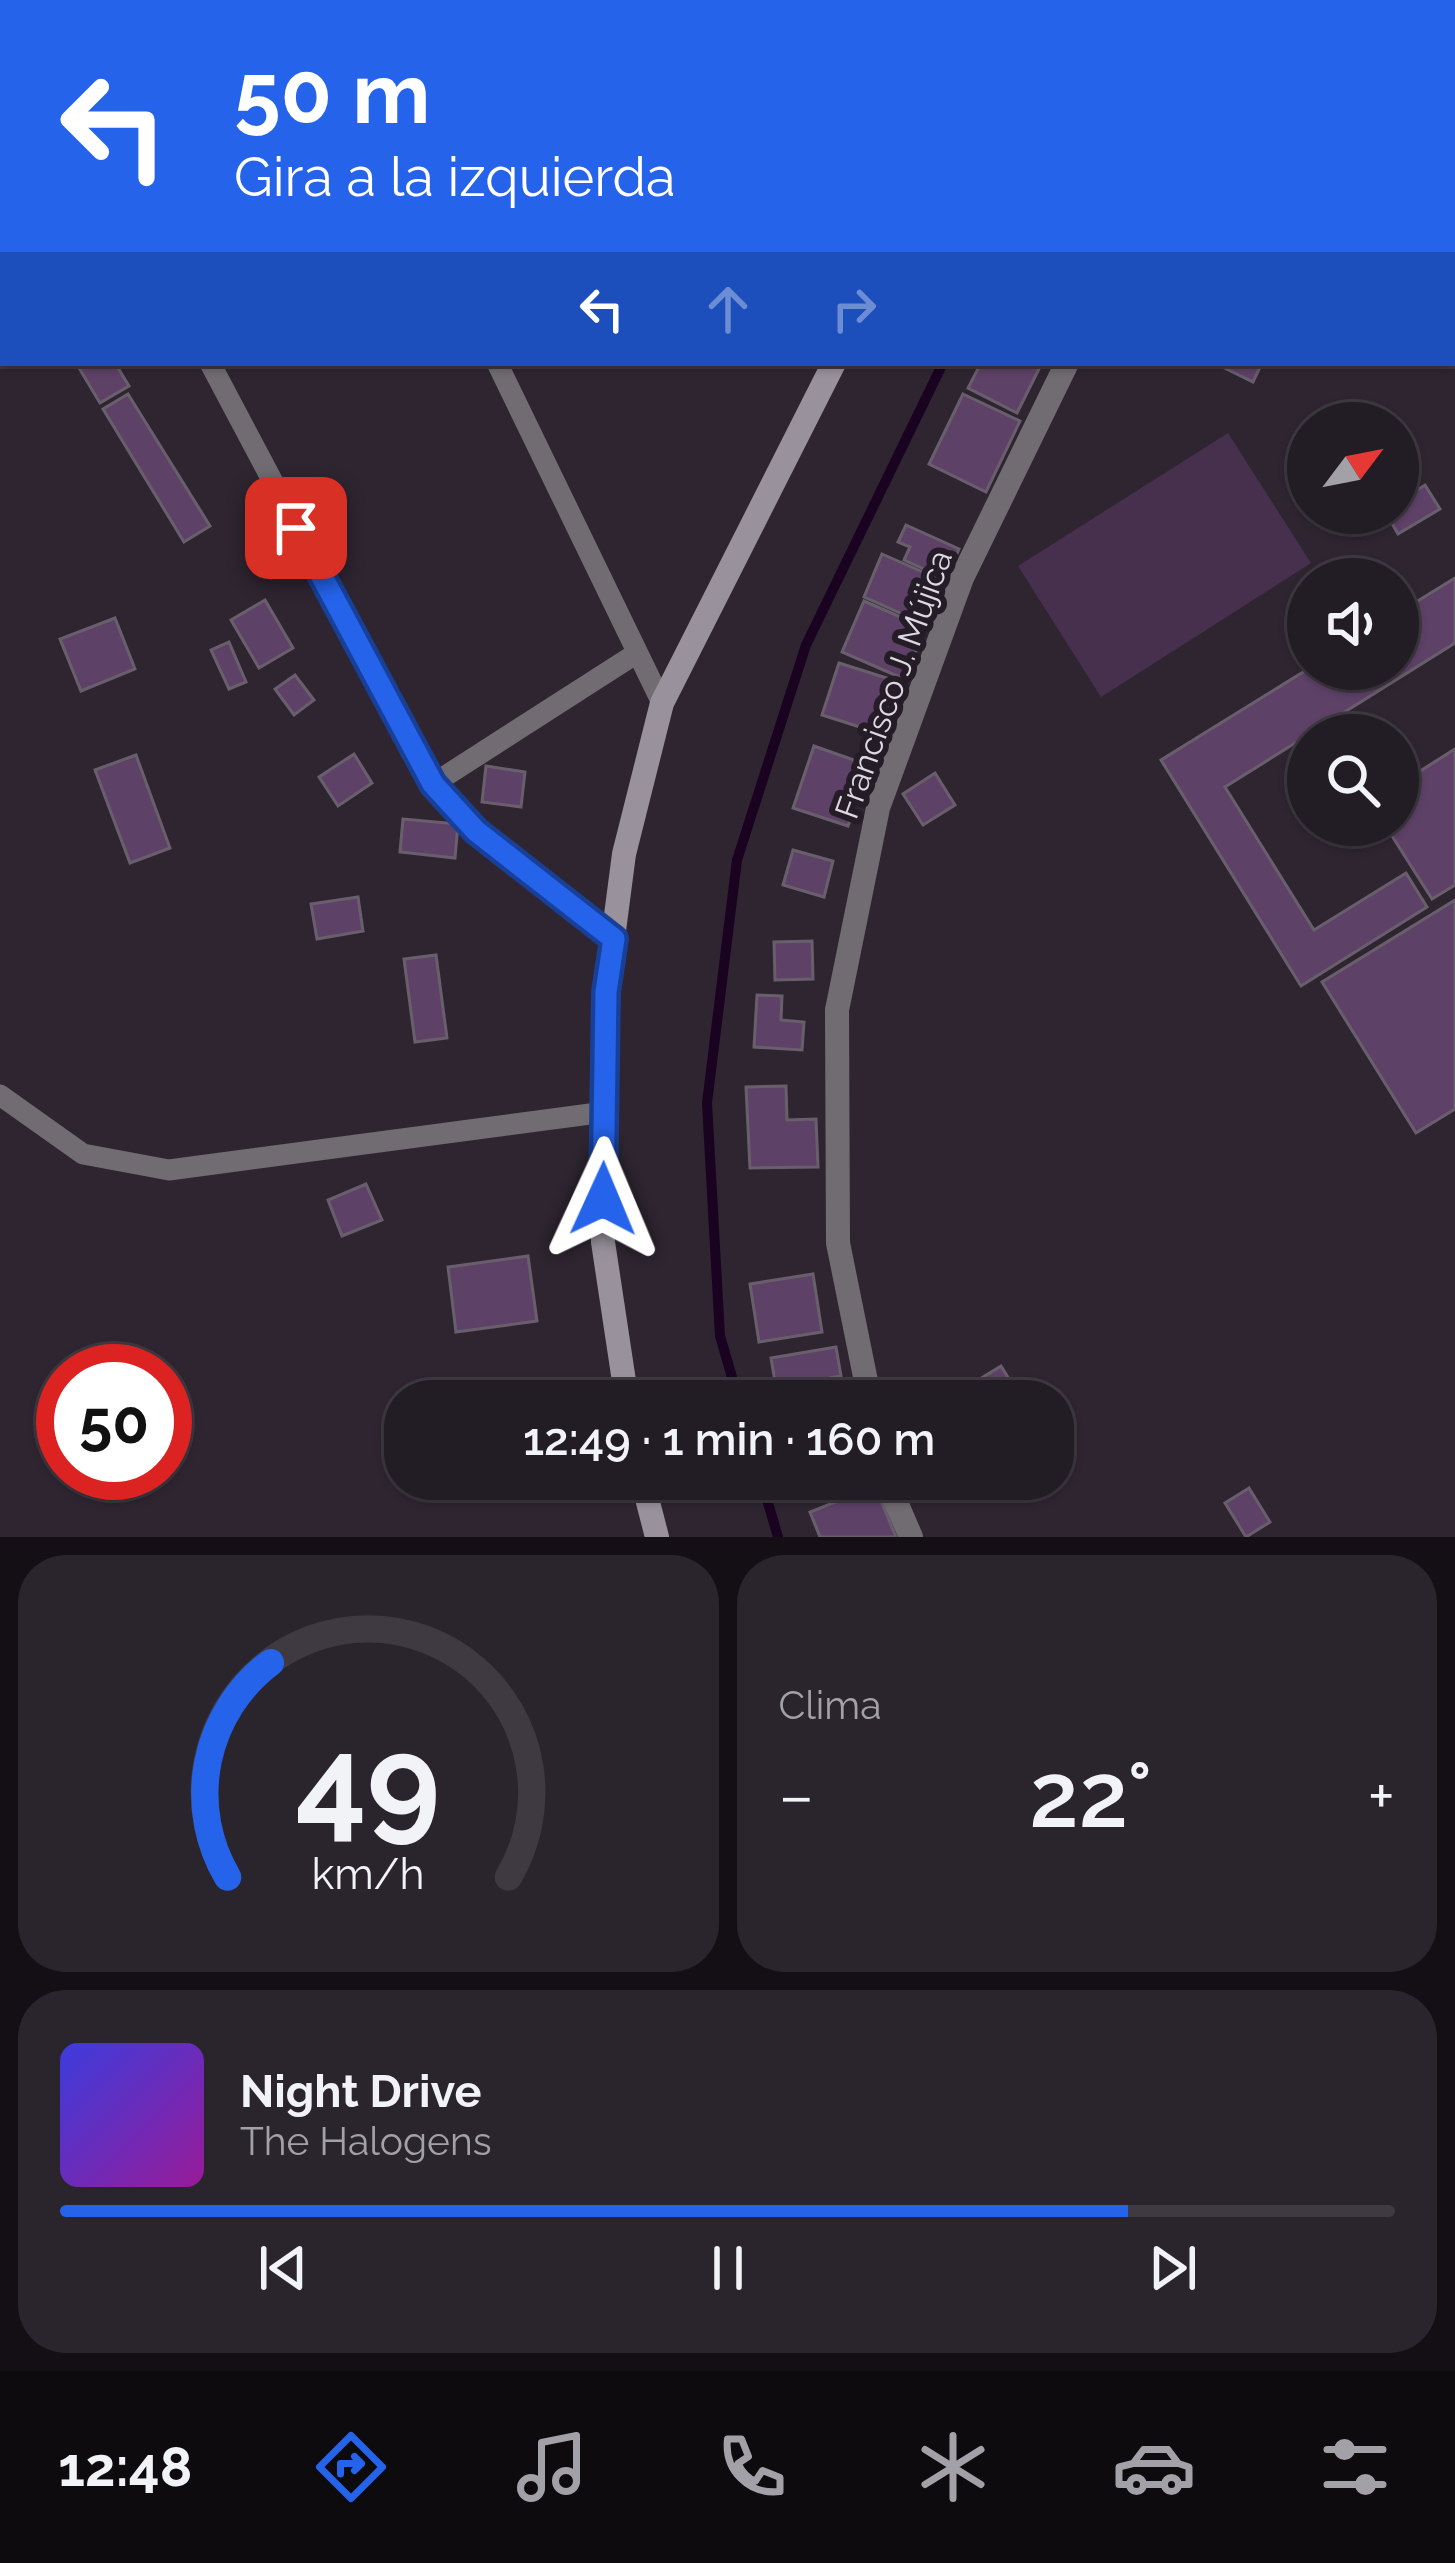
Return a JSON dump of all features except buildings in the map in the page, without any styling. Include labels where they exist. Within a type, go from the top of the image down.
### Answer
[{"type":"main road","points":[[624,1380],[602,1242],[606,992],[624,854],[662,704],[831,366]]},
{"type":"main road","points":[[647,1500],[657,1537]]},
{"type":"street","name":"Francisco J. Mújica","points":[[866,1380],[838,1243],[837,1010],[878,808],[962,578],[1066,366]]},
{"type":"street","points":[[895,1500],[911,1537]]},
{"type":"lane","points":[[212,366],[433,784],[476,831],[614,939]]},
{"type":"lane","points":[[498,366],[662,704]]},
{"type":"lane","points":[[433,784],[637,653]]},
{"type":"lane","points":[[0,1095],[83,1154],[169,1170],[604,1112]]},
{"type":"shaded area","points":[[1228,433],[1287,525],[1287,534],[1292,534],[1308,558],[1287,558],[1287,578],[1101,697],[1018,566]]},
{"type":"waterway","points":[[733,1380],[720,1336],[707,1103],[737,860],[806,645],[942,366]]},
{"type":"waterway","points":[[767,1500],[778,1537]]},
{"type":"route","points":[[296,528],[433,784],[476,831],[614,939],[606,992],[603,1199]]}]
